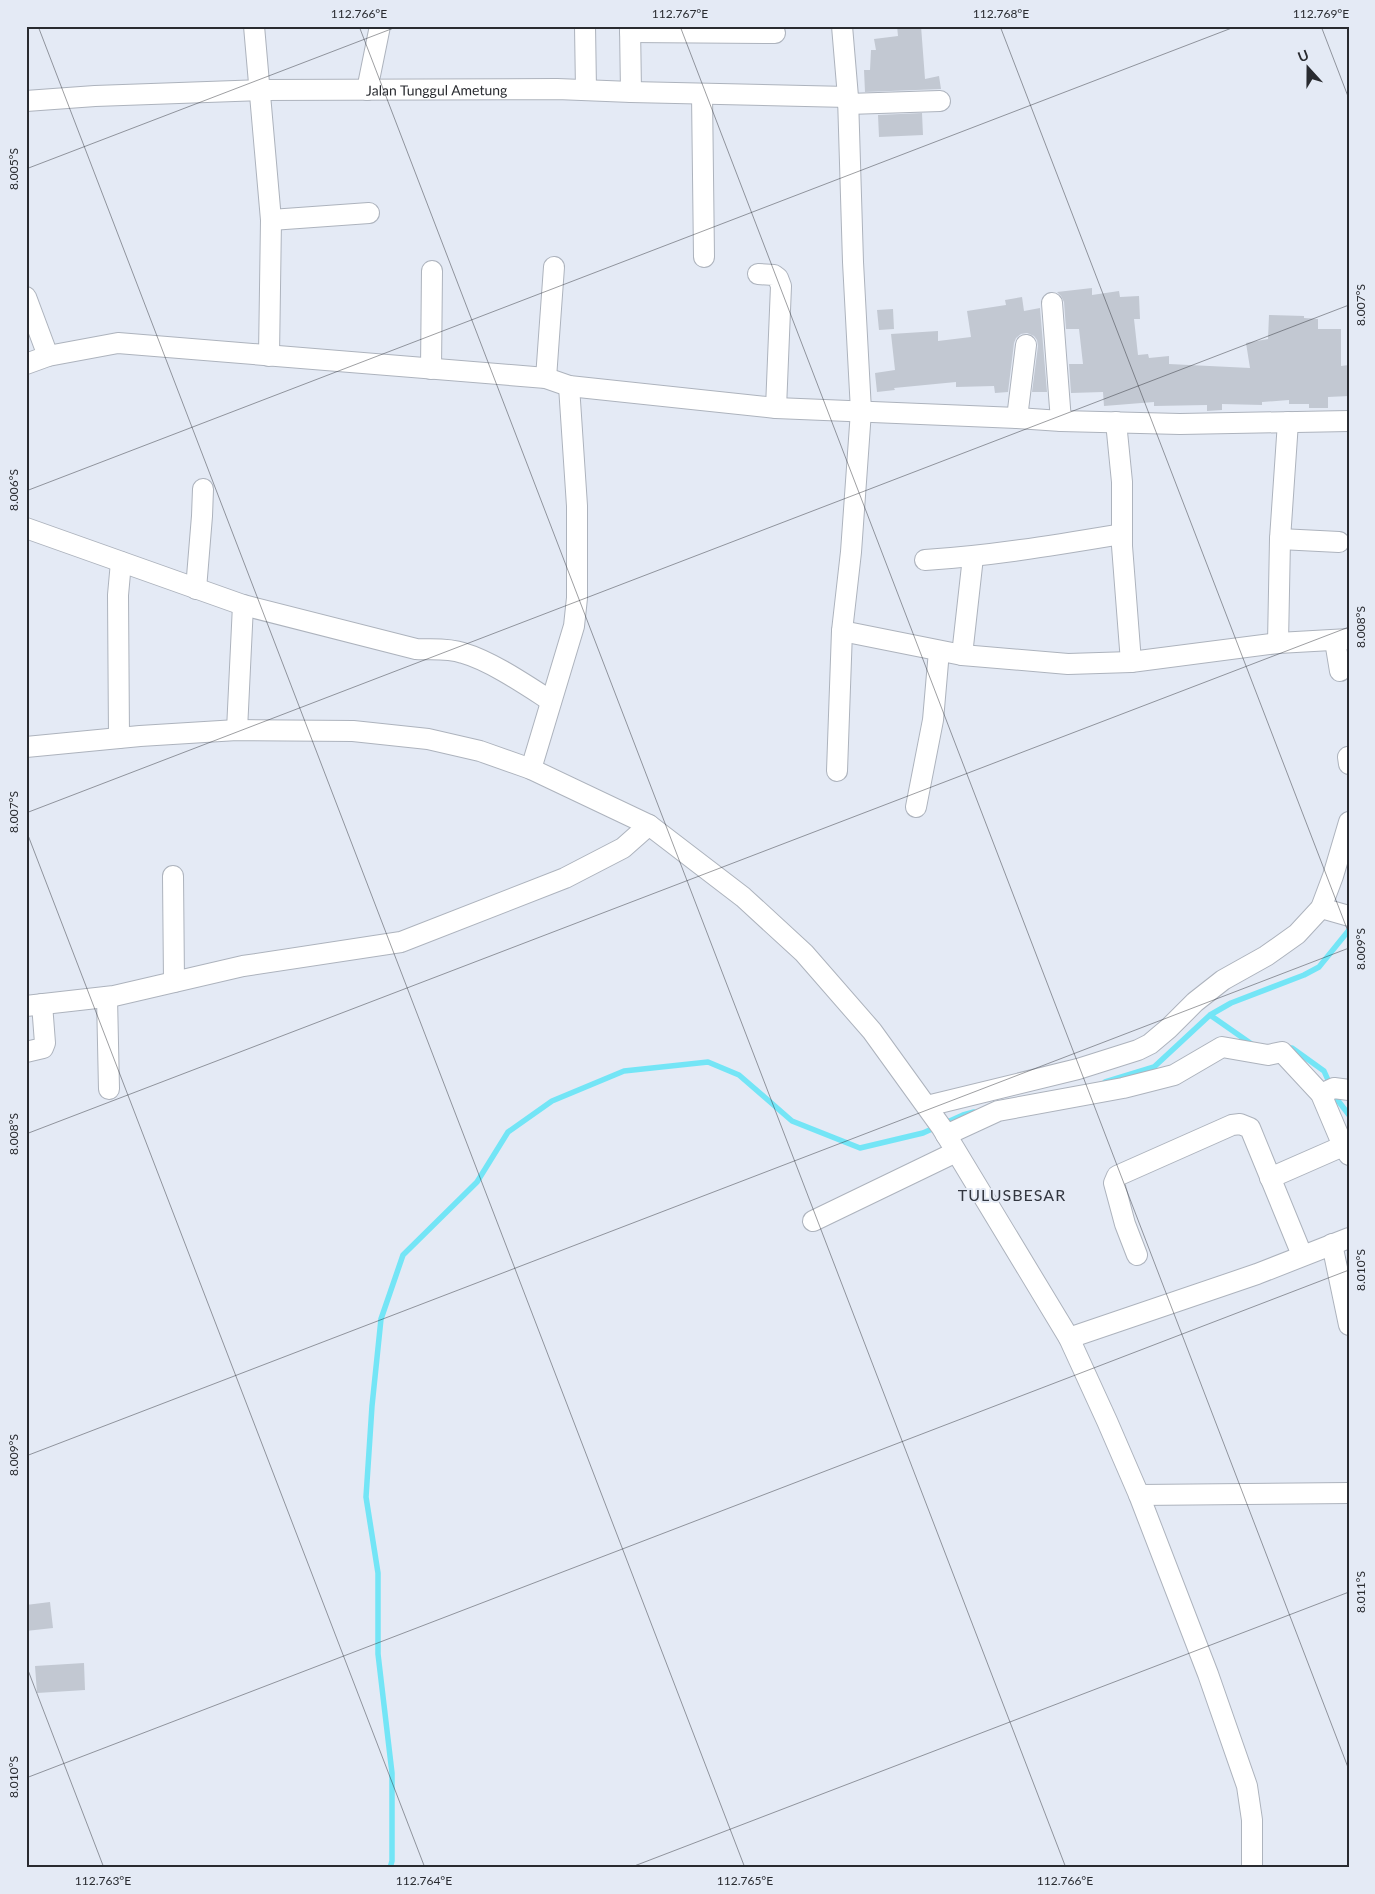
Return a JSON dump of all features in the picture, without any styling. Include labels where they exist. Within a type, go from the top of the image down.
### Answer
[{"type":"street","points":[[254,26],[271,220],[270,356]]},
{"type":"street","points":[[367,90],[380,26]]},
{"type":"street","points":[[585,26],[586,90]]},
{"type":"street","points":[[837,771],[842,631],[852,552],[861,411],[853,262],[848,100],[842,26]]},
{"type":"street","points":[[630,92],[630,29],[775,33]]},
{"type":"street","name":"Jalan Tunggul Ametung","points":[[26,101],[95,96],[260,90],[586,90],[848,100],[940,101]]},
{"type":"street","points":[[702,94],[704,257]]},
{"type":"street","points":[[271,220],[369,213]]},
{"type":"street","points":[[546,378],[554,267]]},
{"type":"street","points":[[431,369],[432,271]]},
{"type":"street","points":[[758,274],[778,278],[781,286],[776,408]]},
{"type":"street","points":[[26,297],[48,356]]},
{"type":"street","points":[[1052,303],[1061,422]]},
{"type":"street","points":[[26,364],[48,356],[118,343],[546,378],[570,386],[776,408],[1018,418],[1061,422],[1180,424],[1349,421]]},
{"type":"street","points":[[1018,418],[1026,345]]},
{"type":"street","points":[[531,769],[574,626],[577,598],[576,506],[570,386]]},
{"type":"street","points":[[1116,422],[1122,482],[1122,534],[1131,662]]},
{"type":"street","points":[[1278,643],[1280,539],[1288,422]]},
{"type":"street","points":[[196,589],[202,516],[202,489]]},
{"type":"street","points":[[26,528],[243,605],[416,649],[443,649],[462,653],[482,660],[551,701]]},
{"type":"street","points":[[925,560],[1019,552],[1122,534]]},
{"type":"street","points":[[1280,539],[1339,542]]},
{"type":"street","points":[[962,656],[973,557]]},
{"type":"street","points":[[119,738],[118,595],[121,562]]},
{"type":"street","points":[[237,730],[243,605]]},
{"type":"street","points":[[842,631],[962,656],[1068,664],[1131,662],[1278,643],[1342,640],[1340,671]]},
{"type":"street","points":[[916,807],[933,720],[939,651]]},
{"type":"street","points":[[26,747],[119,738],[237,730],[353,731],[428,739],[480,752],[531,769],[649,825],[744,897],[804,953],[872,1031],[942,1128],[1069,1338],[1108,1421],[1139,1495],[1208,1674],[1247,1786],[1252,1820],[1252,1868]]},
{"type":"street","points":[[812,1221],[942,1128],[1078,1069],[1138,1050],[1150,1044],[1170,1028],[1195,1002],[1223,980],[1266,956],[1297,934],[1321,908],[1333,876],[1349,822]]},
{"type":"street","points":[[26,1052],[43,1048],[45,1043],[34,1005],[106,997],[243,966],[401,942],[565,878],[623,848],[649,825]]},
{"type":"street","points":[[173,876],[174,982]]},
{"type":"street","points":[[1321,908],[1349,916]]},
{"type":"street","points":[[106,997],[109,1089]]},
{"type":"street","points":[[942,1128],[998,1111],[1123,1088],[1174,1075],[1222,1047],[1268,1055],[1282,1052],[1332,1091],[1346,1151],[1270,1178]]},
{"type":"street","points":[[1137,1254],[1125,1224],[1114,1183],[1117,1176],[1232,1125],[1240,1124],[1250,1128],[1302,1255]]},
{"type":"street","points":[[1069,1338],[1257,1274],[1340,1241],[1349,1325]]},
{"type":"street","points":[[1139,1495],[1349,1493]]},
{"type":"building","points":[[897,26],[921,26],[925,79],[939,76],[941,89],[865,92],[864,70],[870,70],[871,50],[876,50],[874,39],[898,36]]},
{"type":"building","points":[[922,113],[923,135],[879,137],[878,115]]},
{"type":"building","points":[[1092,288],[1092,295],[1119,291],[1120,297],[1139,296],[1140,319],[1134,319],[1138,355],[1148,354],[1149,358],[1169,356],[1169,364],[1250,368],[1246,343],[1268,339],[1269,315],[1304,316],[1304,318],[1318,319],[1318,329],[1341,329],[1341,366],[1349,365],[1349,396],[1328,397],[1328,408],[1309,408],[1309,404],[1289,404],[1289,400],[1262,402],[1262,405],[1222,404],[1222,410],[1207,411],[1207,405],[1154,406],[1154,402],[1104,406],[1103,392],[1071,393],[1069,364],[1083,364],[1079,329],[1066,329],[1064,302],[1057,292]]},
{"type":"building","points":[[1022,297],[1024,311],[1040,308],[1047,392],[1032,392],[1038,346],[1034,336],[1027,333],[1021,334],[1014,343],[1008,392],[995,393],[994,386],[956,387],[956,382],[894,388],[895,390],[877,392],[875,373],[895,370],[891,334],[938,331],[938,341],[971,337],[967,311],[1006,305],[1005,300]]},
{"type":"building","points":[[893,309],[894,329],[879,330],[877,310]]},
{"type":"building","points":[[50,1602],[53,1628],[26,1631],[26,1605]]},
{"type":"building","points":[[84,1663],[85,1690],[37,1693],[35,1666]]},
{"type":"waterway","points":[[1105,1082],[1154,1067],[1210,1015],[1231,1003],[1304,975],[1319,967],[1349,930]]},
{"type":"waterway","points":[[1210,1015],[1253,1045]]},
{"type":"waterway","points":[[1284,1048],[1292,1048],[1324,1071],[1336,1098],[1349,1115]]},
{"type":"waterway","points":[[390,1868],[392,1861],[392,1773],[378,1654],[378,1573],[366,1497],[372,1406],[381,1319],[403,1255],[477,1182],[508,1132],[552,1101],[624,1071],[708,1062],[739,1075],[792,1121],[860,1148],[923,1133],[974,1112]]},
{"type":"district","name":"TULUSBESAR","points":[[1012,1194]]}]
